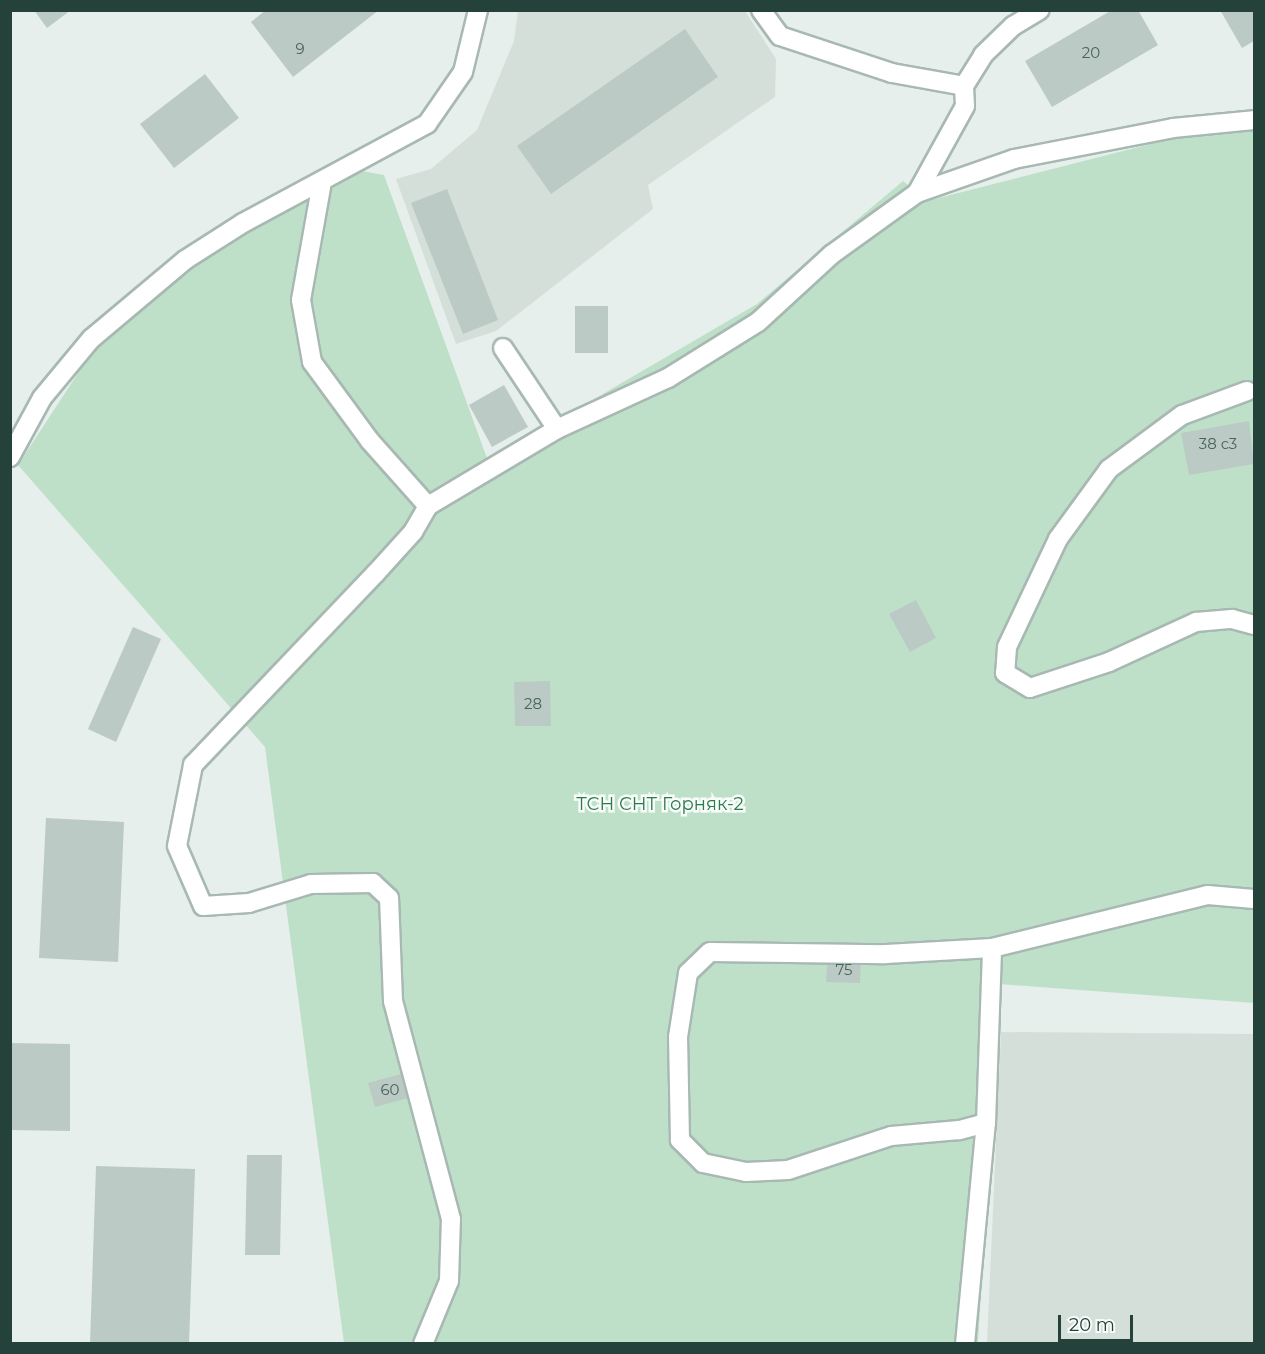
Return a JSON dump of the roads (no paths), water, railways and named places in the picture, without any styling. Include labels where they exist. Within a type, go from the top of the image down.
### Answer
[{"type":"street","points":[[10,457],[42,398],[91,339],[185,260],[243,223],[427,124],[463,72],[478,10]]},
{"type":"street","points":[[761,10],[780,36],[892,74],[964,86]]},
{"type":"street","points":[[917,193],[965,106],[964,86],[983,55],[1013,26],[1040,10]]},
{"type":"street","points":[[423,1344],[449,1281],[451,1219],[393,1001],[389,898],[373,883],[310,884],[249,903],[203,906],[177,846],[193,765],[375,574],[413,532],[428,506],[557,429],[668,378],[758,322],[831,255],[917,193],[1014,159],[1173,128],[1254,120]]},
{"type":"street","points":[[322,182],[301,300],[312,362],[370,441],[428,506]]},
{"type":"street","points":[[503,348],[557,429]]},
{"type":"street","points":[[1247,391],[1182,414],[1109,469],[1058,539],[1007,647],[1005,673],[1030,688],[1109,662],[1196,622],[1232,619],[1254,625]]},
{"type":"street","points":[[986,1123],[959,1130],[891,1137],[788,1170],[746,1172],[703,1163],[680,1140],[678,1037],[687,973],[710,952],[826,954],[992,948],[1208,895],[1254,899]]},
{"type":"street","points":[[965,1344],[986,1123],[992,948]]},
{"type":"park label","name":"ТСН СНТ Горняк-2","points":[[660,804]]}]
